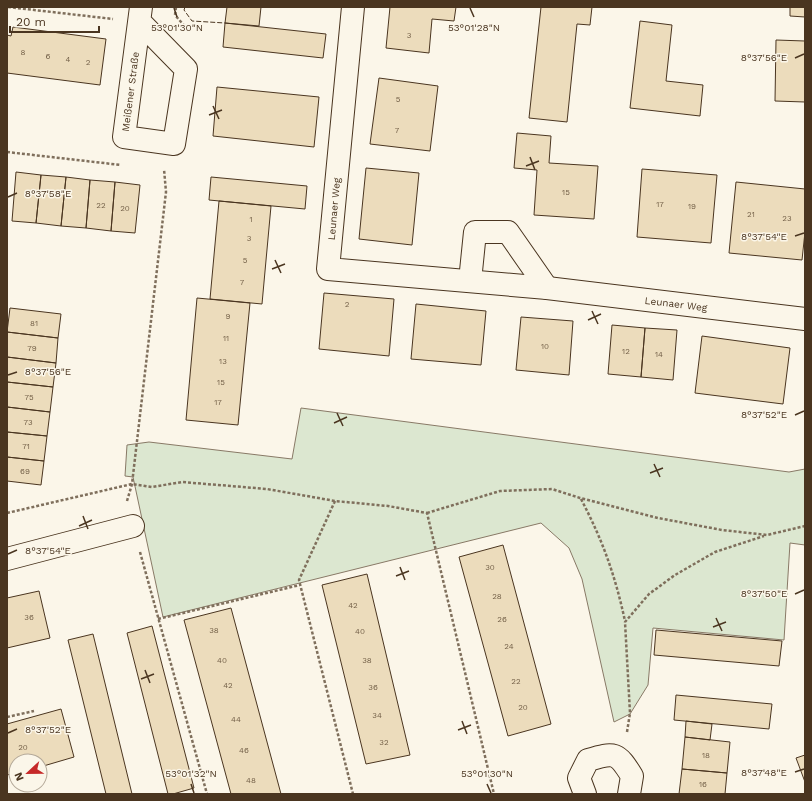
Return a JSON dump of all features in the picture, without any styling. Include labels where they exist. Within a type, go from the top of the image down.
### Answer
[{"type":"street","name":"Leunaer Weg","points":[[353,7],[328,269],[546,288],[805,319]]},
{"type":"street","name":"Meißener Straße","points":[[140,14],[124,137],[174,144]]},
{"type":"street","points":[[140,14],[186,69],[174,144]]},
{"type":"street","points":[[470,281],[475,232],[508,232],[546,288]]},
{"type":"street","points":[[7,559],[133,526]]},
{"type":"street","points":[[586,794],[579,778],[588,760],[609,754],[622,759],[632,776],[629,794]]},
{"type":"path","points":[[8,7],[140,14]]},
{"type":"path","points":[[174,144],[163,170],[166,192],[132,484],[127,500],[158,619],[207,794]]},
{"type":"path","points":[[7,152],[124,166]]},
{"type":"path","points":[[7,514],[132,484],[152,487],[182,482],[267,489],[335,501],[388,506],[427,513],[500,491],[552,489],[580,498],[658,518],[722,530],[767,535]]},
{"type":"path","points":[[580,498],[599,534],[607,555],[618,588],[625,622],[630,712],[622,759]]},
{"type":"path","points":[[335,501],[299,580],[353,794]]},
{"type":"path","points":[[427,513],[494,794]]},
{"type":"path","points":[[625,622],[649,594],[675,575],[716,552],[767,535],[805,526]]},
{"type":"path","points":[[158,619],[300,585]]},
{"type":"path","points":[[7,718],[34,711]]},
{"type":"green space","points":[[301,408],[789,472],[805,469],[805,545],[790,543],[784,640],[653,628],[648,685],[630,714],[614,722],[582,579],[569,548],[541,523],[163,617],[133,477],[125,476],[127,445],[149,442],[292,459]]},
{"type":"building","points":[[227,7],[261,7],[259,26],[225,23]]},
{"type":"building","points":[[390,7],[456,7],[454,21],[432,19],[429,53],[386,48]]},
{"type":"building","points":[[541,7],[592,7],[590,25],[577,24],[567,122],[529,118]]},
{"type":"building","points":[[790,7],[805,7],[805,17],[790,16]]},
{"type":"building","points":[[640,21],[672,25],[666,81],[703,85],[700,116],[630,108]]},
{"type":"building","points":[[225,23],[326,34],[323,58],[223,47]]},
{"type":"building","points":[[13,27],[106,39],[100,85],[7,73],[7,35],[11,36]]},
{"type":"building","points":[[776,40],[805,41],[805,102],[775,101]]},
{"type":"building","points":[[379,78],[438,86],[430,151],[370,144]]},
{"type":"building","points":[[217,87],[319,97],[314,147],[213,136]]},
{"type":"building","points":[[517,133],[551,136],[549,163],[598,166],[594,219],[534,215],[537,170],[514,168]]},
{"type":"building","points":[[366,168],[419,173],[412,245],[359,239]]},
{"type":"building","points":[[642,169],[717,175],[711,243],[637,237]]},
{"type":"building","points":[[16,172],[41,175],[36,223],[12,221]]},
{"type":"building","points":[[41,175],[66,177],[61,226],[36,223]]},
{"type":"building","points":[[66,177],[90,180],[86,228],[61,226]]},
{"type":"building","points":[[211,177],[307,186],[305,209],[209,200]]},
{"type":"building","points":[[90,180],[115,182],[111,231],[86,228]]},
{"type":"building","points":[[115,182],[140,185],[135,233],[111,231]]},
{"type":"building","points":[[736,182],[805,189],[805,232],[802,260],[729,253]]},
{"type":"building","points":[[219,201],[271,206],[262,304],[210,299]]},
{"type":"building","points":[[324,293],[394,299],[389,356],[319,349]]},
{"type":"building","points":[[197,298],[250,303],[238,425],[186,420]]},
{"type":"building","points":[[416,304],[486,311],[481,365],[411,359]]},
{"type":"building","points":[[10,308],[61,314],[58,338],[7,332]]},
{"type":"building","points":[[521,317],[573,321],[569,375],[516,370]]},
{"type":"building","points":[[612,325],[645,328],[641,377],[608,374]]},
{"type":"building","points":[[645,328],[677,330],[673,380],[641,377]]},
{"type":"building","points":[[7,332],[58,338],[56,363],[7,357]]},
{"type":"building","points":[[702,336],[790,348],[783,404],[695,393]]},
{"type":"building","points":[[7,357],[56,363],[53,387],[7,382]]},
{"type":"building","points":[[7,382],[53,387],[50,412],[7,407]]},
{"type":"building","points":[[7,407],[50,412],[47,436],[7,432]]},
{"type":"building","points":[[7,432],[47,436],[44,461],[7,457]]},
{"type":"building","points":[[7,457],[44,461],[41,485],[7,481]]},
{"type":"building","points":[[503,545],[551,724],[508,736],[459,557]]},
{"type":"building","points":[[367,574],[410,755],[366,764],[322,585]]},
{"type":"building","points":[[39,591],[50,638],[7,648],[7,598]]},
{"type":"building","points":[[231,608],[281,794],[231,794],[184,620]]},
{"type":"building","points":[[152,626],[194,788],[173,794],[168,794],[127,633]]},
{"type":"building","points":[[656,630],[782,641],[779,666],[654,655]]},
{"type":"building","points":[[93,634],[132,794],[106,794],[68,640]]},
{"type":"building","points":[[676,695],[772,704],[769,729],[674,720]]},
{"type":"building","points":[[61,709],[74,757],[48,765],[48,753],[8,753],[7,775],[7,724]]},
{"type":"building","points":[[686,721],[712,724],[710,740],[685,737]]},
{"type":"building","points":[[685,737],[730,742],[727,773],[682,769]]},
{"type":"building","points":[[805,755],[805,782],[796,758]]},
{"type":"building","points":[[682,769],[727,773],[725,794],[679,794]]},
{"type":"fence","points":[[185,7],[184,10],[192,21],[225,23]]}]
